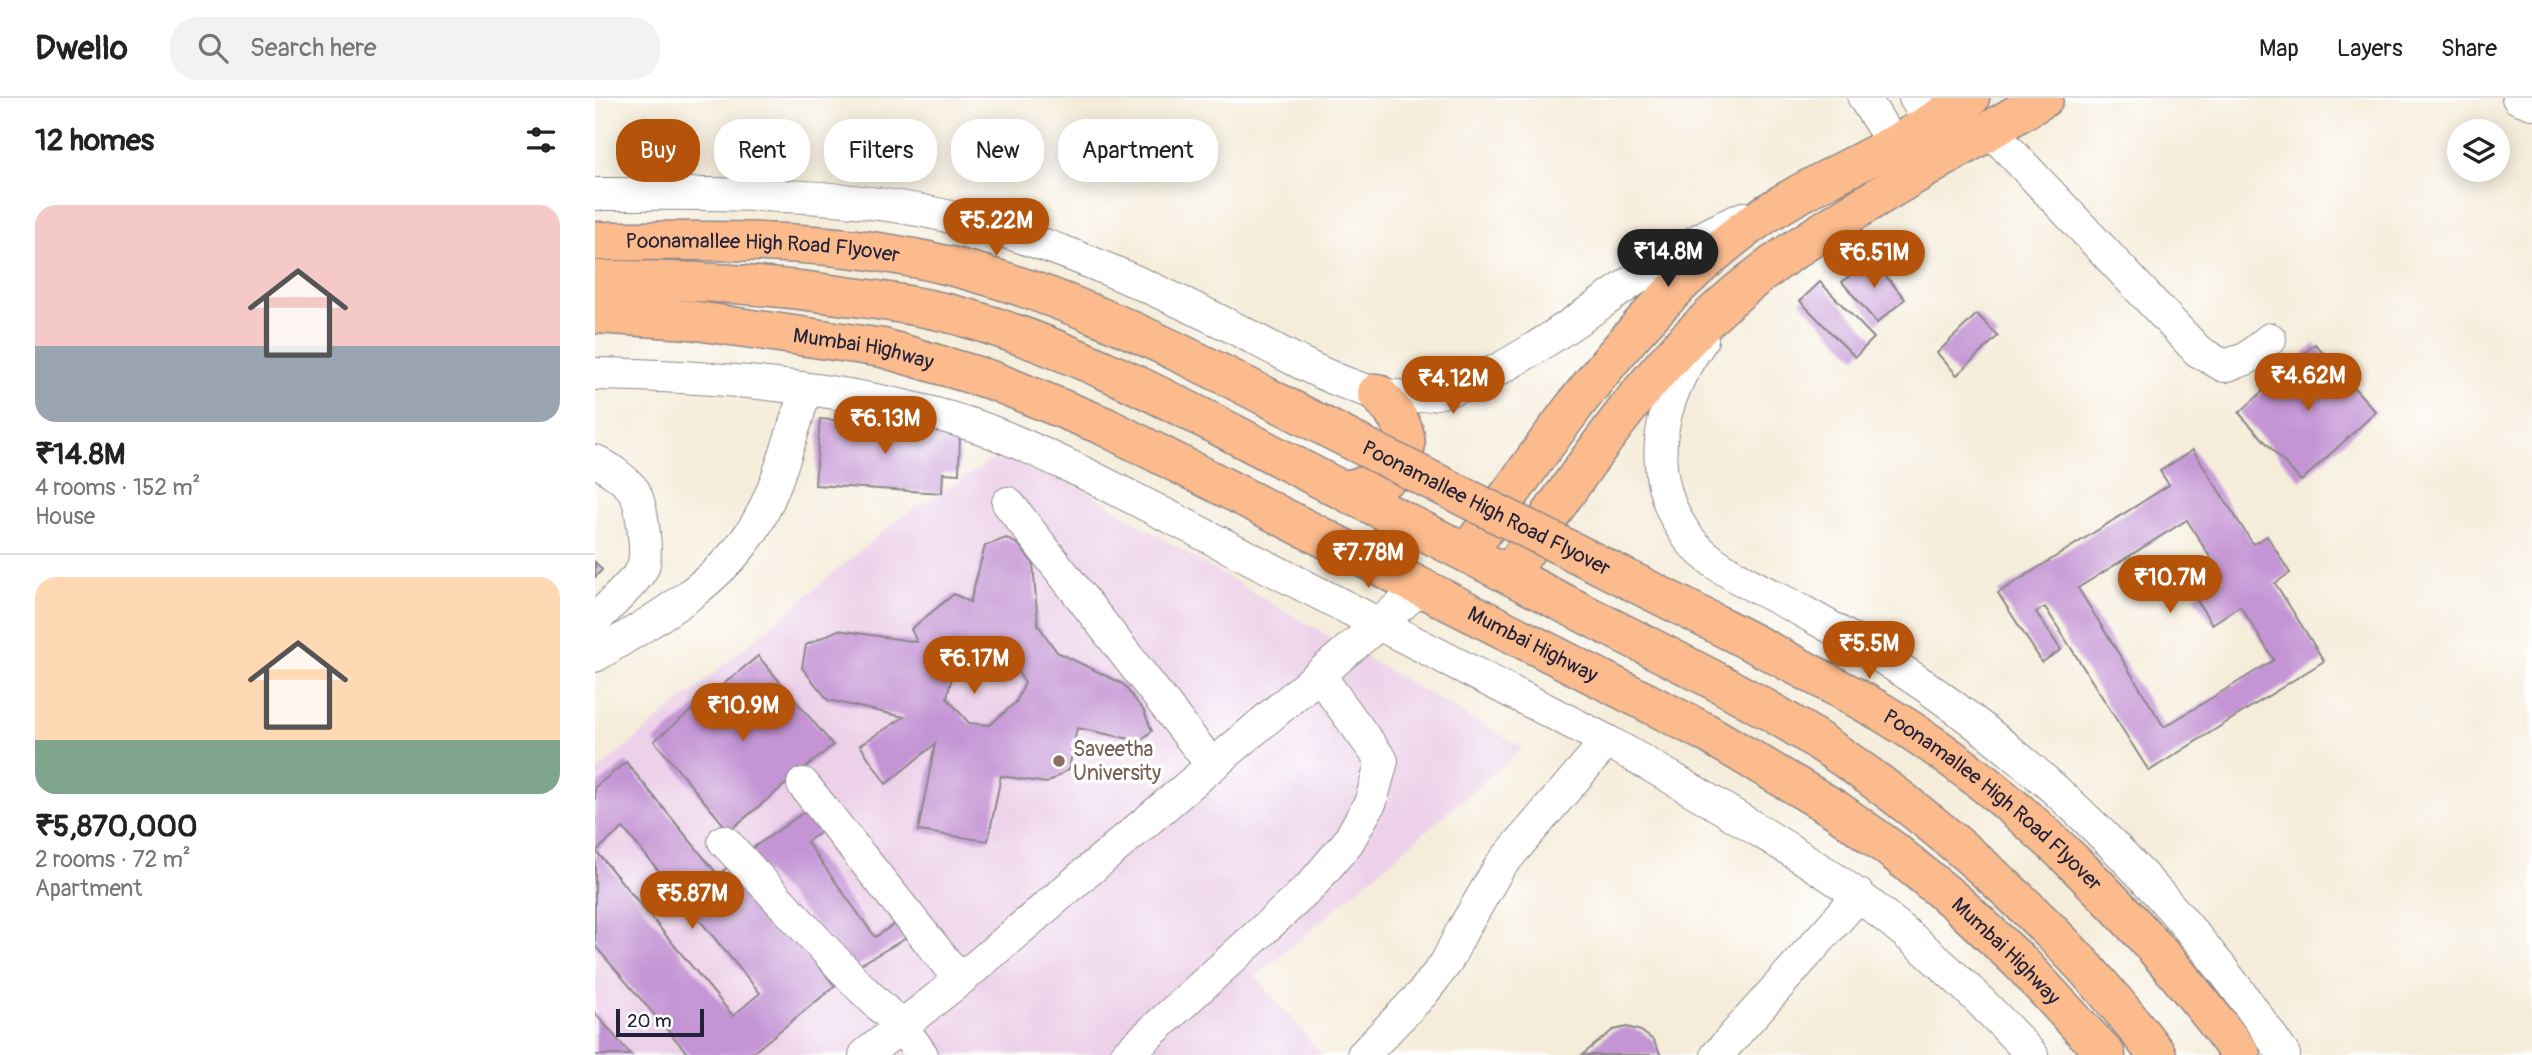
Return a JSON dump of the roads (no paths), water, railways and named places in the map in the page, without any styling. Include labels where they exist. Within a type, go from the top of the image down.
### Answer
[{"type":"main road","points":[[1467,554],[1641,323],[1703,262],[1751,224],[1807,190],[1894,145],[1923,111],[1970,98]]},
{"type":"main road","points":[[1509,574],[1617,422],[1655,374],[1724,304],[1814,236],[2044,98]]},
{"type":"main road","name":"Poonamallee High Road Flyover","points":[[595,241],[813,246],[896,254],[969,270],[1048,296],[1121,325],[1681,606],[1884,714],[1951,759],[2014,810],[2086,875],[2172,967],[2241,1055]]},
{"type":"main road","points":[[595,280],[641,279],[797,289],[900,303],[969,319],[1045,346],[1128,382],[1509,574],[1747,698],[1819,741],[1887,789],[1956,845],[2026,909],[2112,997],[2157,1055]]},
{"type":"main road","name":"Mumbai Highway","points":[[595,314],[690,320],[883,348],[994,381],[1104,426],[1705,732],[1835,808],[1956,902],[2020,962],[2106,1055]]},
{"type":"main road","points":[[1343,490],[1372,485],[1392,475],[1404,456],[1405,433],[1394,410],[1377,393]]},
{"type":"street","points":[[1864,98],[1894,145]]},
{"type":"street","points":[[2518,98],[2532,103]]},
{"type":"street","points":[[1990,130],[2199,351],[2224,366],[2246,359],[2270,339]]},
{"type":"street","points":[[595,194],[797,197],[890,206],[958,219],[1029,240],[1102,267],[1335,378],[1377,393],[1409,397],[1444,391],[1514,362],[1681,250],[1721,227],[1807,190]]},
{"type":"street","points":[[1745,287],[1706,335],[1682,371],[1669,400],[1661,429],[1659,455],[1666,491],[1675,517],[1689,539],[1704,554],[1731,572],[1865,647],[1929,689],[1987,732],[2052,787],[2114,848],[2215,959],[2284,1055]]},
{"type":"street","points":[[595,374],[697,379],[850,396],[976,426],[1030,448],[1607,741],[1674,778],[1859,895],[1982,1001],[2032,1055]]},
{"type":"street","points":[[595,656],[671,609],[724,565],[751,533],[770,495],[806,389]]},
{"type":"street","points":[[595,461],[603,463],[634,491],[644,527],[645,543],[643,569],[595,621]]},
{"type":"street","points":[[1008,503],[1212,764]]},
{"type":"street","points":[[865,1055],[960,980],[1421,588]]},
{"type":"street","points":[[1126,1055],[1309,888],[1348,842],[1371,801],[1383,761],[1319,675]]},
{"type":"street","points":[[1363,1055],[1422,994],[1446,963],[1500,866],[1607,741]]},
{"type":"street","points":[[803,783],[960,980]]},
{"type":"street","points":[[723,841],[861,988],[902,1027],[922,1055]]},
{"type":"street","points":[[1731,1049],[1859,895]]},
{"type":"place","name":"Saveetha University","points":[[1059,761]]}]
